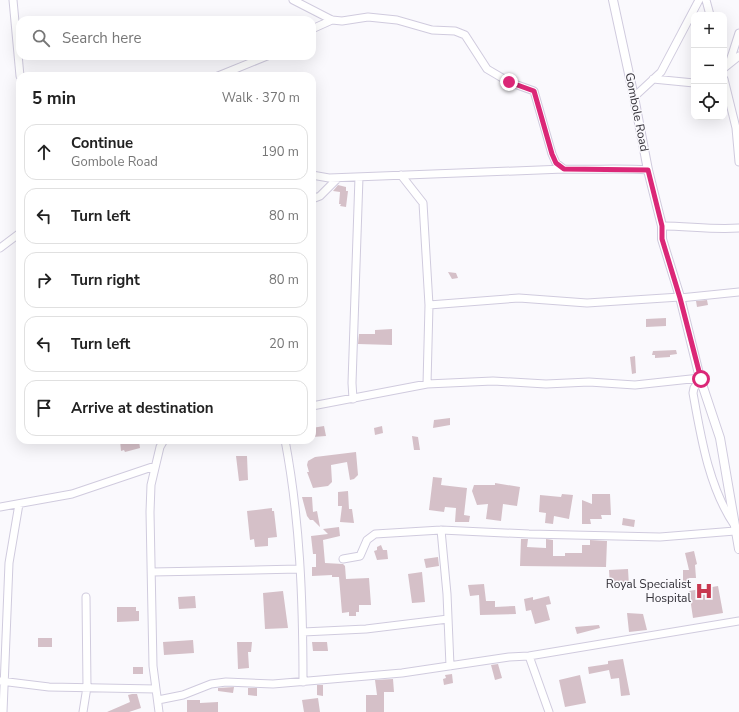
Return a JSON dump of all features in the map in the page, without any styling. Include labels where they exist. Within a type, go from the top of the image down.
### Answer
[{"type":"street","points":[[13,0],[16,33]]},
{"type":"street","points":[[294,0],[332,20]]},
{"type":"street","name":"Gombole Road","points":[[613,0],[634,96],[648,170],[662,226],[662,239],[680,298],[700,379],[720,438],[739,549]]},
{"type":"street","points":[[634,96],[661,72],[699,0]]},
{"type":"street","points":[[706,0],[709,12]]},
{"type":"street","points":[[316,27],[332,20],[368,17],[397,20],[432,30],[455,31],[464,35],[487,69],[509,82],[534,91],[552,154],[556,163],[564,169]]},
{"type":"street","points":[[727,63],[739,33]]},
{"type":"street","points":[[727,65],[739,56]]},
{"type":"street","points":[[19,60],[20,72]]},
{"type":"street","points":[[228,72],[257,60]]},
{"type":"street","points":[[653,79],[691,83]]},
{"type":"street","points":[[725,84],[736,128],[739,162]]},
{"type":"street","points":[[316,175],[338,178],[564,169],[648,170]]},
{"type":"street","points":[[401,175],[423,203],[429,304],[427,384]]},
{"type":"street","points":[[353,399],[352,383],[359,177]]},
{"type":"street","points":[[316,198],[320,196],[338,178]]},
{"type":"street","points":[[662,226],[686,226],[719,229],[739,228]]},
{"type":"street","points":[[0,248],[16,235]]},
{"type":"street","points":[[429,304],[519,298],[587,303],[680,298],[739,292]]},
{"type":"street","points":[[316,405],[427,384],[493,381],[546,384],[589,382],[635,385],[700,379]]},
{"type":"street","points":[[343,559],[360,556],[367,540],[375,534],[441,530],[660,537],[735,528],[723,509],[710,468],[694,393],[694,388],[700,379]]},
{"type":"street","points":[[159,712],[153,666],[150,512],[151,485],[162,444]]},
{"type":"street","points":[[286,444],[293,480],[300,569],[303,632],[303,682]]},
{"type":"street","points":[[0,507],[72,494],[155,466]]},
{"type":"street","points":[[3,712],[2,681],[9,563],[19,504]]},
{"type":"street","points":[[441,530],[450,666]]},
{"type":"street","points":[[152,572],[300,569]]},
{"type":"street","points":[[83,712],[87,687],[86,597]]},
{"type":"street","points":[[303,632],[366,629],[448,619]]},
{"type":"street","points":[[158,700],[183,694],[211,684],[226,682],[273,684],[402,674],[529,656],[739,621]]},
{"type":"street","points":[[529,656],[549,712]]},
{"type":"street","points":[[2,681],[49,687],[156,689]]},
{"type":"building","points":[[338,185],[346,187],[346,191],[348,191],[346,207],[340,206],[341,204],[339,204],[340,192],[333,191]]},
{"type":"building","points":[[448,272],[456,273],[458,278],[452,279]]},
{"type":"building","points":[[707,300],[708,305],[697,307],[696,301]]},
{"type":"building","points":[[666,318],[666,326],[646,327],[646,319]]},
{"type":"building","points":[[392,329],[392,345],[358,344],[359,334],[375,334],[375,330]]},
{"type":"building","points":[[676,350],[677,354],[670,355],[670,357],[655,358],[655,355],[652,355],[653,351]]},
{"type":"building","points":[[635,356],[636,373],[632,374],[630,357]]},
{"type":"building","points":[[450,418],[450,425],[433,428],[434,420]]},
{"type":"building","points":[[324,426],[326,436],[316,437],[316,427]]},
{"type":"building","points":[[382,426],[383,433],[375,435],[374,428]]},
{"type":"building","points":[[412,436],[418,437],[420,450],[414,450]]},
{"type":"building","points":[[120,444],[139,444],[140,448],[125,452],[124,450],[121,451]]},
{"type":"building","points":[[356,452],[358,475],[354,479],[350,480],[347,462],[331,465],[332,482],[328,486],[313,488],[307,472],[309,472],[307,465],[308,461],[315,457]]},
{"type":"building","points":[[236,456],[247,456],[248,480],[239,481]]},
{"type":"building","points":[[433,477],[442,478],[441,485],[467,488],[464,515],[470,516],[469,522],[455,522],[456,508],[445,507],[444,512],[429,510]]},
{"type":"building","points":[[495,483],[520,487],[517,506],[503,504],[501,521],[486,519],[488,504],[477,505],[472,491],[474,485],[495,485]]},
{"type":"building","points":[[348,491],[349,509],[352,509],[354,523],[340,522],[342,506],[338,506],[338,492]]},
{"type":"building","points":[[562,494],[573,495],[569,519],[554,516],[553,524],[545,523],[546,513],[539,512],[540,495],[561,497]]},
{"type":"building","points":[[592,494],[610,494],[611,515],[601,515],[602,519],[590,519],[591,524],[582,524],[582,500],[592,504]]},
{"type":"building","points":[[302,497],[312,497],[313,512],[317,511],[320,527],[307,516]]},
{"type":"building","points":[[272,508],[272,511],[274,511],[277,537],[268,538],[268,546],[255,547],[254,539],[250,540],[247,511]]},
{"type":"building","points":[[623,518],[635,520],[634,527],[622,525]]},
{"type":"building","points":[[339,527],[340,536],[323,540],[325,563],[343,564],[345,566],[346,579],[369,578],[371,605],[359,605],[359,612],[356,612],[356,616],[349,616],[349,612],[342,613],[339,577],[332,577],[332,575],[312,576],[312,567],[316,567],[316,554],[313,554],[311,536],[328,534],[323,529]]},
{"type":"building","points":[[521,539],[528,539],[527,547],[546,548],[546,539],[553,540],[553,556],[565,556],[565,553],[582,553],[582,545],[590,545],[590,540],[607,541],[606,567],[520,566]]},
{"type":"building","points":[[381,545],[383,550],[387,550],[388,559],[377,560],[374,551]]},
{"type":"building","points":[[694,551],[697,564],[695,565],[696,578],[689,578],[690,584],[683,585],[683,570],[689,570],[685,553]]},
{"type":"building","points":[[438,557],[439,566],[426,568],[424,559]]},
{"type":"building","points":[[628,569],[629,586],[610,586],[609,570]]},
{"type":"building","points":[[422,572],[425,602],[412,603],[408,574]]},
{"type":"building","points":[[484,584],[486,601],[495,601],[495,607],[515,606],[516,614],[480,615],[479,595],[470,596],[468,585]]},
{"type":"building","points":[[718,586],[723,613],[693,618],[689,591]]},
{"type":"building","points":[[283,591],[288,628],[265,629],[263,593]]},
{"type":"building","points":[[195,596],[196,608],[179,609],[178,597]]},
{"type":"building","points":[[549,596],[551,604],[546,605],[550,620],[535,624],[531,610],[526,611],[524,599],[533,597],[533,600]]},
{"type":"building","points":[[117,607],[136,607],[136,611],[139,611],[139,621],[117,622]]},
{"type":"building","points":[[627,613],[643,614],[647,630],[629,632]]},
{"type":"building","points":[[599,625],[600,628],[577,634],[575,627]]},
{"type":"building","points":[[38,638],[52,638],[52,647],[38,647]]},
{"type":"building","points":[[193,640],[194,653],[164,655],[163,642]]},
{"type":"building","points":[[237,642],[252,642],[251,652],[248,652],[249,668],[238,669]]},
{"type":"building","points":[[312,642],[327,642],[328,651],[313,651]]},
{"type":"building","points":[[623,659],[630,695],[621,696],[619,678],[611,679],[609,670],[589,674],[588,667],[608,664],[608,661]]},
{"type":"building","points":[[498,664],[502,678],[495,680],[491,665]]},
{"type":"building","points":[[133,667],[143,667],[143,674],[133,674]]},
{"type":"building","points":[[452,674],[453,683],[444,685],[443,679],[446,678],[445,675]]},
{"type":"building","points":[[580,675],[586,703],[565,707],[559,680]]},
{"type":"building","points":[[393,679],[394,692],[384,692],[384,712],[366,712],[366,695],[377,695],[375,680]]},
{"type":"building","points":[[317,685],[323,685],[323,696],[317,695]]},
{"type":"building","points":[[234,687],[233,693],[218,691],[218,688]]},
{"type":"building","points":[[248,688],[257,688],[257,696],[248,695]]},
{"type":"building","points":[[137,694],[141,708],[129,712],[107,712],[130,702],[128,695]]},
{"type":"building","points":[[318,698],[320,712],[304,712],[302,700]]},
{"type":"building","points":[[187,700],[200,700],[200,703],[218,702],[218,712],[187,712]]},
{"type":"place","name":"Royal Specialist Hospital","points":[[704,591]]},
{"type":"route","points":[[509,82],[534,91],[540,106],[552,154],[556,163],[564,169],[592,170],[627,168],[648,170],[662,226],[662,239],[680,298],[701,379]]}]
